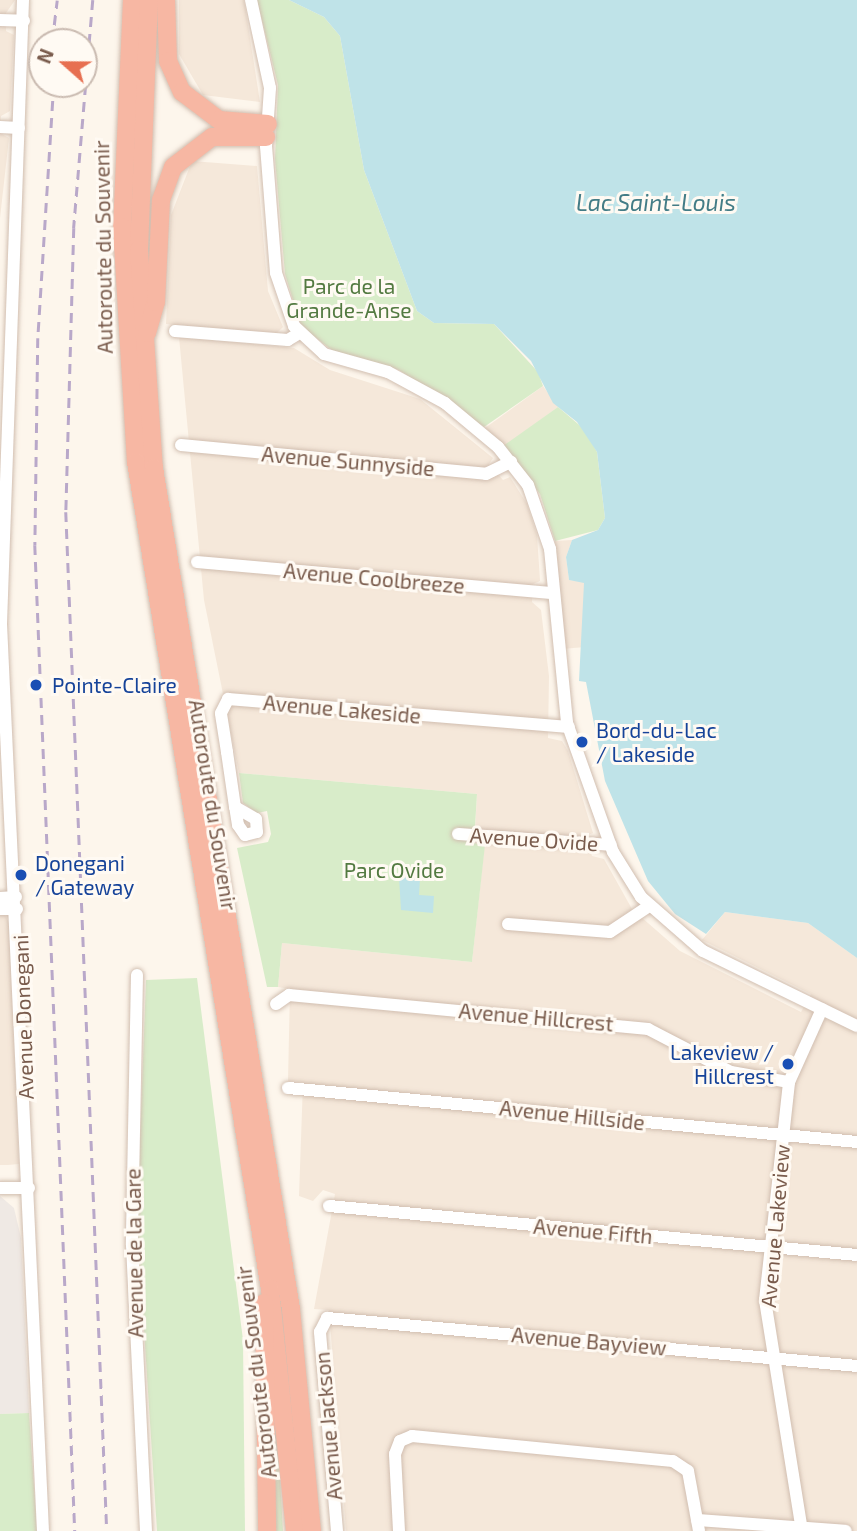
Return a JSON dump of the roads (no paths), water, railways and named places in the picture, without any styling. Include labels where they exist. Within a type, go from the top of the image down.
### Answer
[{"type":"highway","name":"Autoroute du Souvenir","points":[[132,0],[122,227],[136,462],[265,1257],[295,1531]]},
{"type":"highway","name":"Autoroute du Souvenir","points":[[149,0],[140,159],[143,346],[163,535],[291,1309],[312,1531]]},
{"type":"highway","points":[[166,0],[168,61],[182,92],[219,120],[267,131]]},
{"type":"highway","points":[[143,346],[156,302],[161,200],[173,167],[212,137],[267,131]]},
{"type":"highway","points":[[265,1257],[267,1531]]},
{"type":"street","name":"Avenue Donegani","points":[[23,0],[19,128],[6,229],[1,671],[17,903],[43,1531]]},
{"type":"street","points":[[251,0],[270,88],[267,131],[278,283],[299,333],[324,354],[388,372],[438,399],[511,461],[540,509],[569,727],[611,845],[649,906],[703,951],[857,1026]]},
{"type":"street","points":[[0,20],[24,21]]},
{"type":"street","points":[[0,127],[19,128]]},
{"type":"street","points":[[175,331],[288,340],[299,333]]},
{"type":"street","name":"Avenue Sunnyside","points":[[181,445],[486,474],[511,461]]},
{"type":"street","name":"Avenue Coolbreeze","points":[[197,562],[551,593]]},
{"type":"street","name":"Avenue Lakeside","points":[[235,807],[221,713],[228,699],[569,727]]},
{"type":"street","name":"Avenue Ovide","points":[[458,834],[611,845]]},
{"type":"street","points":[[0,898],[17,903]]},
{"type":"street","points":[[0,909],[17,903]]},
{"type":"street","points":[[508,924],[610,932],[649,906]]},
{"type":"street","name":"Avenue de la Gare","points":[[137,975],[132,1245],[146,1531]]},
{"type":"street","name":"Avenue Hillcrest","points":[[276,1004],[289,995],[648,1028],[725,1070],[789,1082]]},
{"type":"street","name":"Avenue Lakeview","points":[[801,1530],[765,1300],[789,1082],[822,1009]]},
{"type":"street","name":"Avenue Hillside","points":[[288,1088],[857,1142]]},
{"type":"street","points":[[0,1188],[29,1188]]},
{"type":"street","name":"Avenue Fifth","points":[[329,1206],[857,1255]]},
{"type":"street","name":"Avenue Bayview","points":[[322,1321],[857,1366]]},
{"type":"street","name":"Avenue Jackson","points":[[322,1321],[337,1531]]},
{"type":"street","points":[[399,1531],[395,1454],[400,1441],[412,1436],[673,1461],[688,1471],[699,1525],[846,1531]]},
{"type":"water","name":"Lac Saint-Louis","points":[[289,0],[857,0],[857,958],[808,923],[725,912],[706,934],[675,914],[648,881],[605,781],[586,682],[579,681],[584,583],[569,580],[566,557],[572,540],[598,530],[605,518],[597,452],[577,422],[553,403],[531,361],[494,324],[434,323],[417,311],[364,170],[340,36],[324,17]]},
{"type":"water","points":[[399,877],[420,879],[419,895],[434,896],[433,913],[401,910]]},
{"type":"railway","points":[[54,28],[57,0]]},
{"type":"railway","points":[[93,0],[74,228],[66,512],[107,1531]]},
{"type":"railway","points":[[53,98],[38,338],[35,545],[75,1531]]},
{"type":"place","name":"Pointe-Claire","points":[[36,685]]},
{"type":"place","name":"Bord-du-Lac / Lakeside","points":[[582,742]]},
{"type":"place","name":"Donegani / Gateway","points":[[21,875]]},
{"type":"place","name":"Lakeview / Hillcrest","points":[[788,1064]]},
{"type":"park label","name":"Parc de la Grande-Anse","points":[[349,298]]},
{"type":"park label","name":"Parc Ovide","points":[[394,870]]}]
